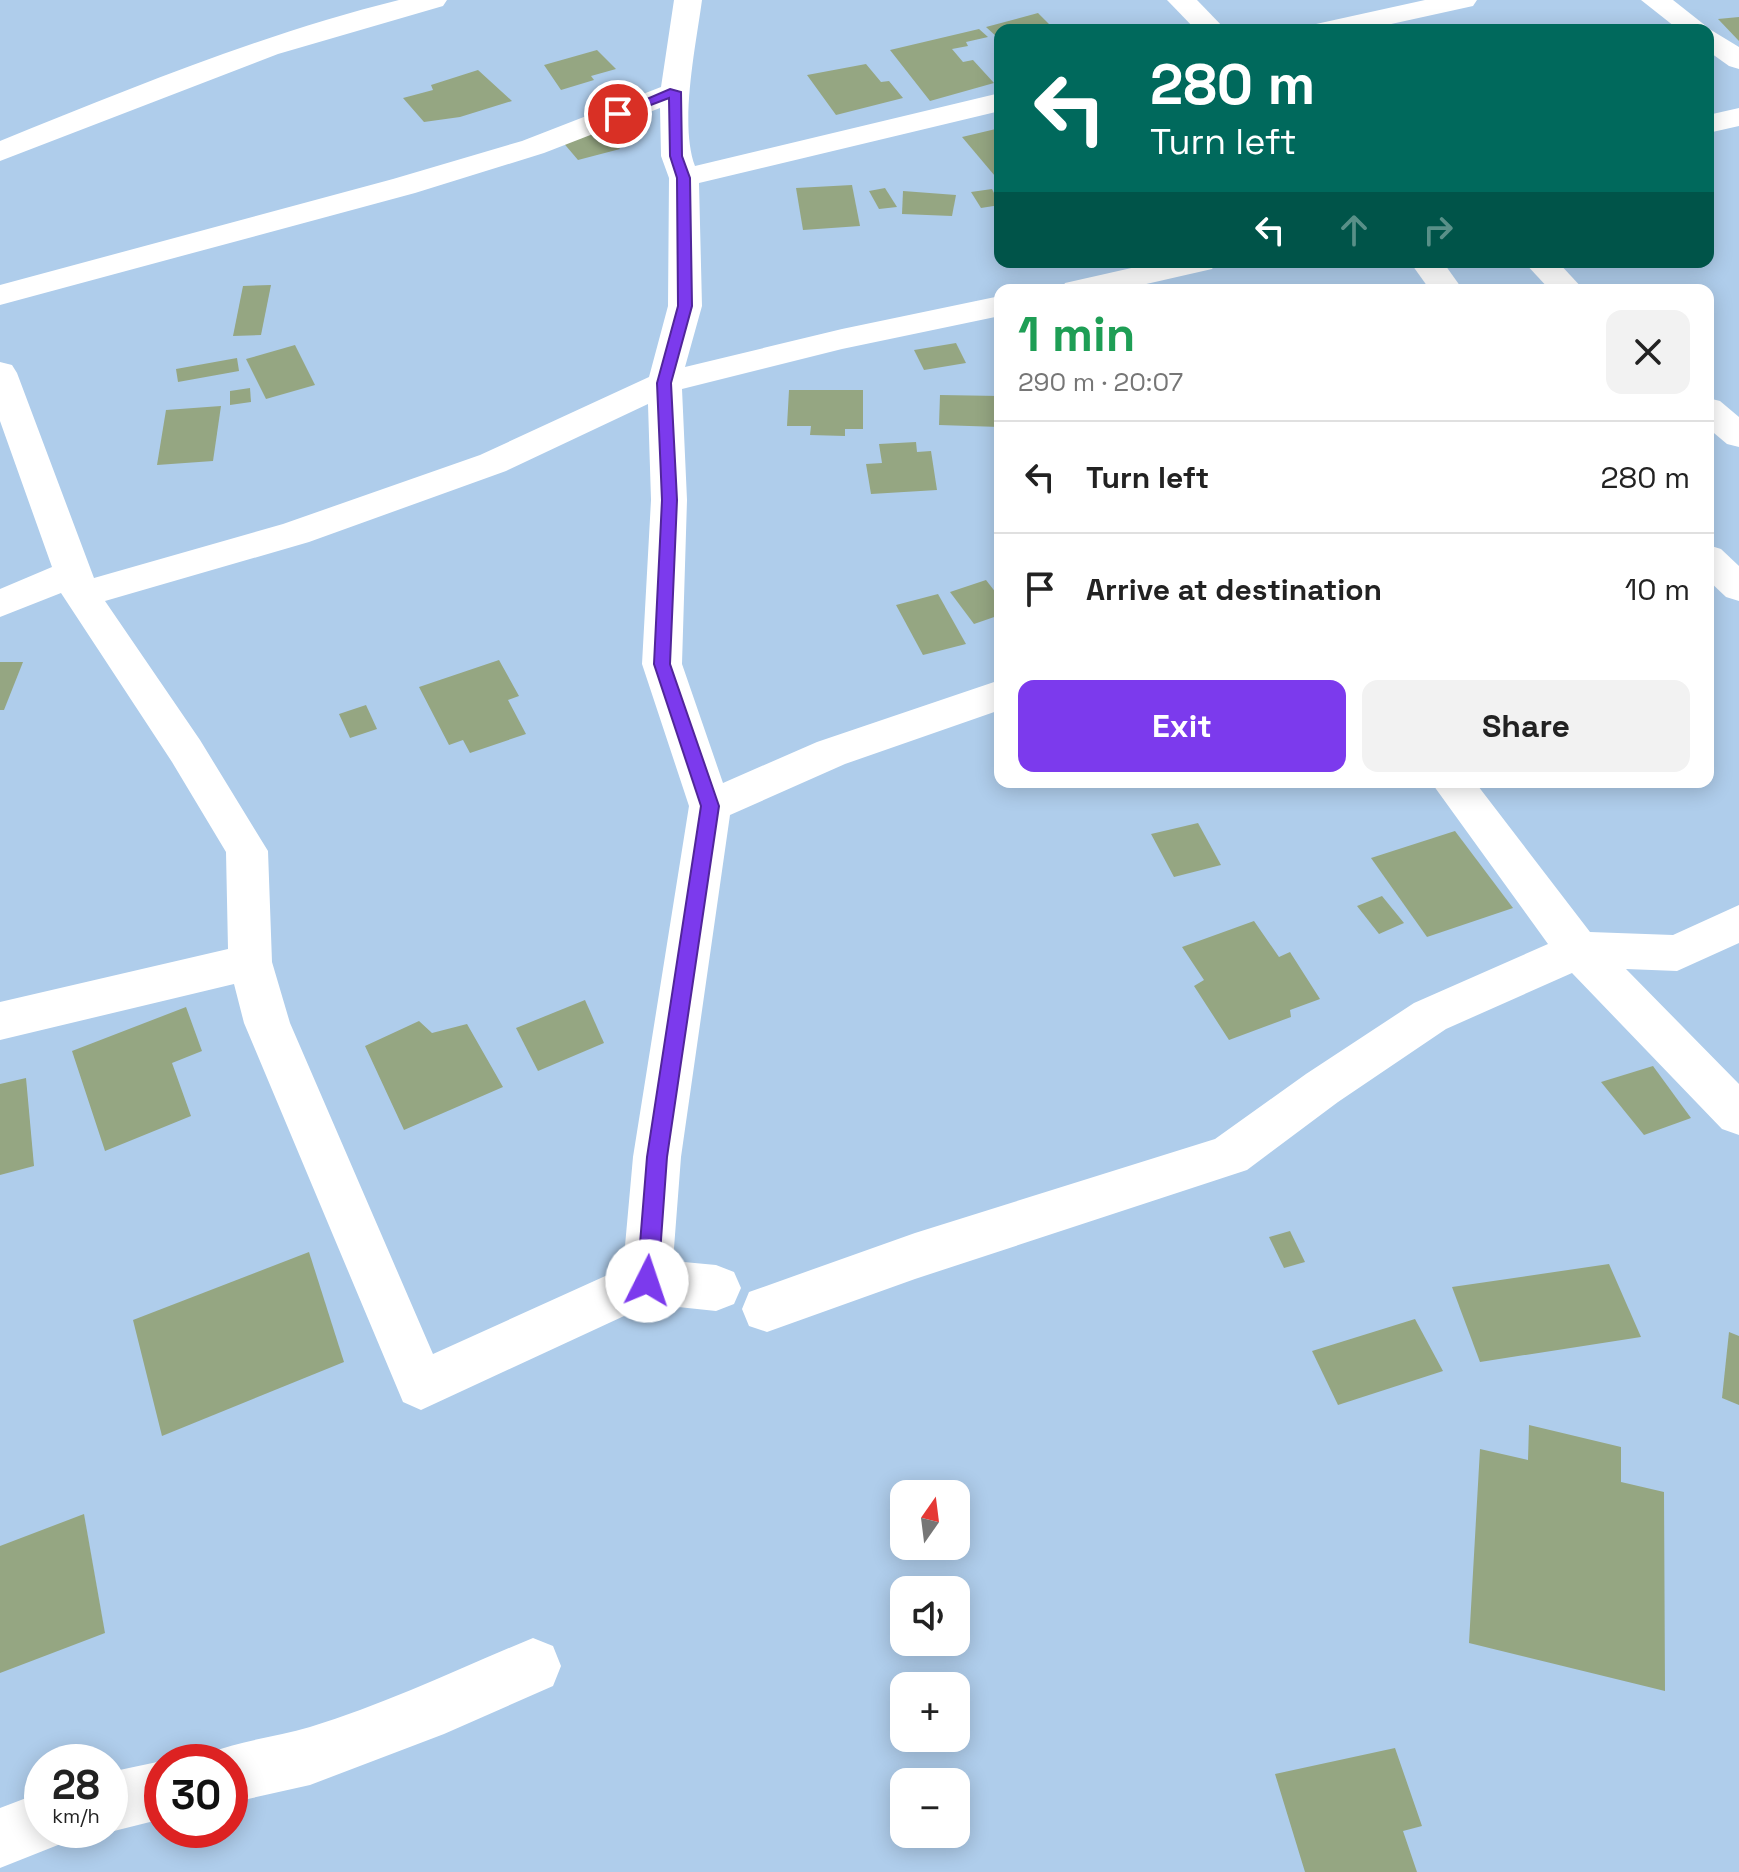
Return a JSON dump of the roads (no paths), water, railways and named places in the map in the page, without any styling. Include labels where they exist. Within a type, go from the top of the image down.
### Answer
[{"type":"street","points":[[0,152],[117,104],[284,44],[375,13],[433,0]]},
{"type":"street","points":[[647,1281],[657,1157],[710,806],[662,664],[669,500],[664,383],[685,306],[684,178],[676,156],[675,92],[688,0]]},
{"type":"street","points":[[1181,0],[1206,24]]},
{"type":"street","points":[[1353,24],[1463,0]]},
{"type":"street","points":[[1655,0],[1689,24]]},
{"type":"street","points":[[1714,42],[1739,60]]},
{"type":"street","points":[[0,295],[404,186],[533,147],[675,92]]},
{"type":"street","points":[[684,178],[994,103]]},
{"type":"street","points":[[1714,123],[1739,117]]},
{"type":"street","points":[[1104,284],[1174,268]]},
{"type":"street","points":[[1546,268],[1562,284]]},
{"type":"street","points":[[0,604],[296,533],[493,463],[664,383],[842,339],[994,307]]},
{"type":"street","points":[[1,380],[77,584],[247,851],[250,962],[267,1023],[421,1385],[647,1281],[716,1288]]},
{"type":"street","points":[[1714,414],[1739,436]]},
{"type":"street","points":[[1714,564],[1739,588]]},
{"type":"street","points":[[710,806],[831,753],[994,697]]},
{"type":"street","points":[[1456,788],[1578,950],[1739,1115]]},
{"type":"street","points":[[767,1309],[915,1256],[1230,1155],[1322,1088],[1430,1016],[1578,950],[1677,953],[1739,923]]},
{"type":"street","points":[[0,1021],[250,962]]},
{"type":"street","points":[[248,1770],[310,1756],[444,1705],[533,1666]]},
{"type":"street","points":[[0,1838],[24,1829]]}]
